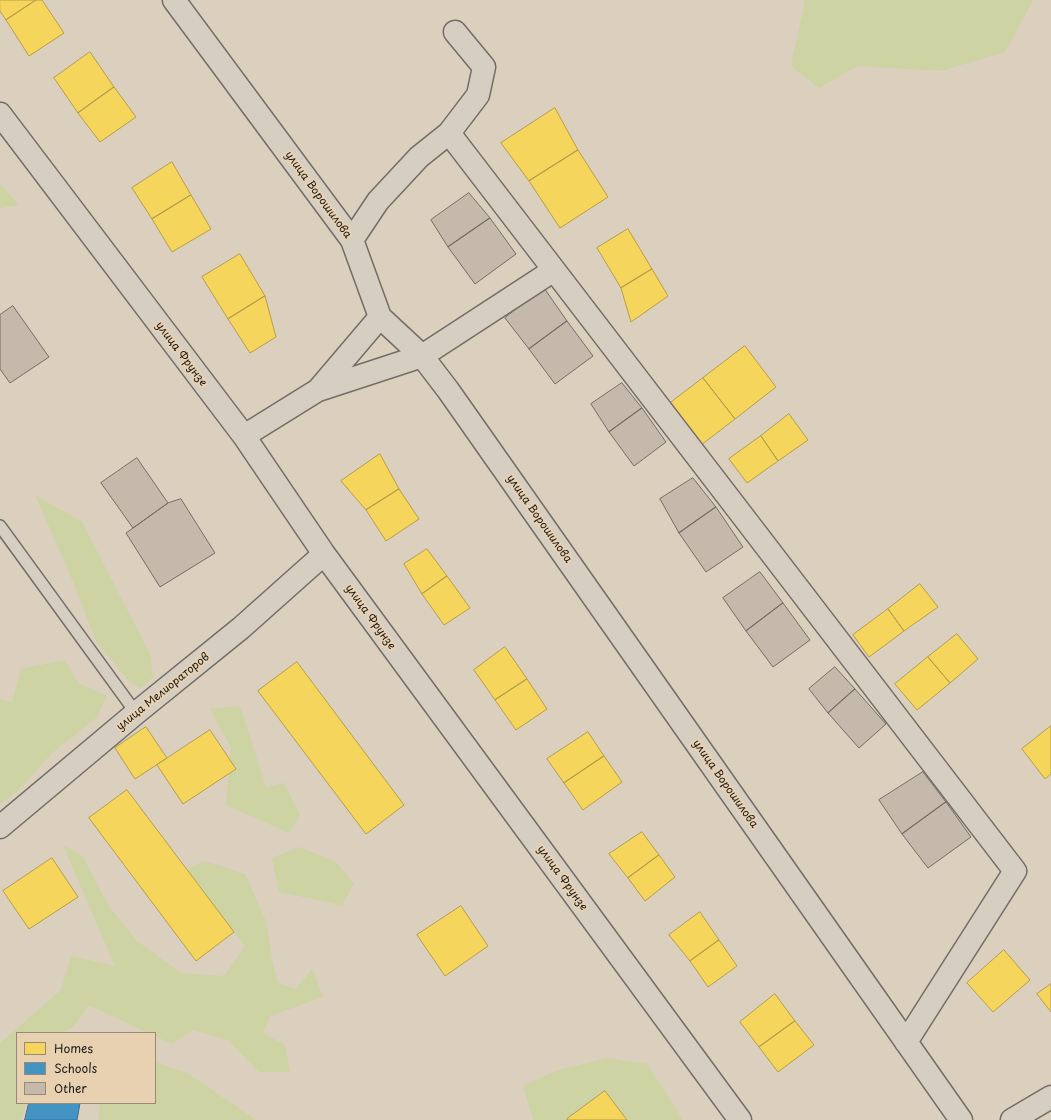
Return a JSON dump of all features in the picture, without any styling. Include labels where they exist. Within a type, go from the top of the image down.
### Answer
[{"type":"street","name":"улица Ворошилова","points":[[174,0],[352,240],[380,317],[422,356],[448,390],[961,1120]]},
{"type":"street","points":[[352,240],[378,201],[419,157],[449,133],[478,95],[484,68],[455,32]]},
{"type":"street","name":"улица Фрунзе","points":[[0,114],[244,436],[324,554],[740,1120]]},
{"type":"street","points":[[449,133],[1015,871],[906,1042]]},
{"type":"street","points":[[244,436],[318,390],[422,356],[554,270]]},
{"type":"street","points":[[318,390],[380,317]]},
{"type":"street","name":"улица Мелиораторов","points":[[0,827],[136,713],[241,628],[324,554]]},
{"type":"street","points":[[1012,1120],[1051,1097]]},
{"type":"lane","points":[[0,526],[136,713]]},
{"type":"green space","points":[[804,0],[1033,0],[1005,52],[941,71],[857,66],[819,88],[791,66]]},
{"type":"green space","points":[[0,184],[19,205],[0,208]]},
{"type":"green space","points":[[35,495],[82,522],[150,654],[153,677],[141,688],[130,682],[97,643],[69,572]]},
{"type":"green space","points":[[65,660],[78,683],[107,696],[97,717],[52,753],[18,791],[0,804],[0,699],[12,702],[21,669]]},
{"type":"green space","points":[[240,706],[266,787],[284,783],[300,815],[289,833],[226,805],[231,747],[210,709]]},
{"type":"green space","points":[[63,845],[83,857],[108,905],[137,941],[181,973],[224,976],[245,946],[187,869],[205,861],[245,874],[266,921],[272,960],[278,983],[296,989],[312,969],[323,997],[270,1016],[263,1033],[285,1045],[290,1072],[259,1072],[228,1040],[193,1030],[172,1044],[156,1036],[156,1032],[146,1032],[89,1005],[73,1027],[63,1032],[16,1032],[16,1104],[26,1104],[21,1120],[0,1120],[0,1043],[61,990],[71,956],[115,966]]},
{"type":"green space","points":[[299,847],[335,861],[354,884],[342,905],[279,892],[272,858]]},
{"type":"green space","points":[[607,1058],[647,1064],[683,1120],[627,1120],[605,1091],[567,1120],[533,1120],[523,1086],[555,1071]]},
{"type":"green space","points":[[156,1062],[187,1073],[256,1120],[98,1120],[100,1104],[156,1104]]},
{"type":"building: Homes","points":[[0,0],[36,0],[6,20],[0,11]]},
{"type":"building: Homes","points":[[36,0],[42,0],[64,33],[29,56],[6,20]]},
{"type":"building: Homes","points":[[90,52],[114,87],[78,113],[54,78]]},
{"type":"building: Homes","points":[[114,87],[136,117],[100,142],[78,113]]},
{"type":"building: Homes","points":[[555,108],[578,150],[529,181],[501,143]]},
{"type":"building: Homes","points":[[578,150],[608,197],[560,228],[529,181]]},
{"type":"building: Homes","points":[[172,162],[191,195],[152,219],[132,188]]},
{"type":"building: Homes","points":[[191,195],[211,229],[172,252],[152,219]]},
{"type":"building: Homes","points":[[628,229],[652,269],[621,288],[597,248]]},
{"type":"building: Homes","points":[[240,254],[265,296],[228,319],[202,277]]},
{"type":"building: Homes","points":[[652,269],[668,296],[631,322],[621,288]]},
{"type":"building: Homes","points":[[265,296],[276,337],[250,353],[228,319]]},
{"type":"building: Homes","points":[[745,346],[776,387],[735,419],[703,378]]},
{"type":"building: Homes","points":[[703,378],[735,419],[701,445],[669,404]]},
{"type":"building: Homes","points":[[789,414],[808,440],[778,461],[761,436]]},
{"type":"building: Homes","points":[[761,436],[778,461],[747,483],[729,459]]},
{"type":"building: Homes","points":[[380,454],[399,489],[366,510],[341,481]]},
{"type":"building: Homes","points":[[399,489],[419,519],[386,541],[366,510]]},
{"type":"building: Homes","points":[[427,549],[447,576],[422,594],[404,564]]},
{"type":"building: Homes","points":[[447,576],[470,608],[444,625],[422,594]]},
{"type":"building: Homes","points":[[920,584],[938,607],[904,631],[888,609]]},
{"type":"building: Homes","points":[[888,609],[904,631],[869,657],[853,635]]},
{"type":"building: Homes","points":[[957,634],[978,659],[950,683],[928,657]]},
{"type":"building: Homes","points":[[505,647],[527,679],[495,700],[474,670]]},
{"type":"building: Homes","points":[[928,657],[950,683],[917,710],[895,684]]},
{"type":"building: Homes","points":[[297,662],[404,805],[366,834],[258,691]]},
{"type":"building: Homes","points":[[527,679],[547,709],[516,730],[495,700]]},
{"type":"building: Homes","points":[[1051,726],[1051,774],[1045,779],[1022,749]]},
{"type":"building: Homes","points":[[146,727],[167,758],[135,779],[115,748]]},
{"type":"building: Homes","points":[[210,730],[236,769],[183,804],[157,765]]},
{"type":"building: Homes","points":[[588,732],[604,756],[564,783],[547,759]]},
{"type":"building: Homes","points":[[604,756],[622,782],[583,810],[564,783]]},
{"type":"building: Homes","points":[[127,790],[234,932],[196,961],[89,818]]},
{"type":"building: Homes","points":[[642,832],[659,855],[628,878],[609,854]]},
{"type":"building: Homes","points":[[659,855],[675,877],[645,901],[628,878]]},
{"type":"building: Homes","points":[[52,858],[78,897],[29,929],[3,891]]},
{"type":"building: Homes","points":[[461,906],[488,946],[445,976],[417,935]]},
{"type":"building: Homes","points":[[700,912],[719,940],[690,961],[669,935]]},
{"type":"building: Homes","points":[[719,940],[737,966],[708,987],[690,961]]},
{"type":"building: Homes","points":[[1004,950],[1030,980],[993,1012],[967,983]]},
{"type":"building: Homes","points":[[1051,984],[1051,1012],[1037,994]]},
{"type":"building: Homes","points":[[775,994],[795,1021],[759,1047],[740,1022]]},
{"type":"building: Homes","points":[[795,1021],[814,1045],[778,1072],[759,1047]]},
{"type":"building: Homes","points":[[605,1091],[627,1120],[567,1119]]},
{"type":"building: Schools","points":[[29,1104],[80,1104],[77,1120],[25,1120]]},
{"type":"building: Other","points":[[469,193],[490,218],[448,247],[431,220]]},
{"type":"building: Other","points":[[490,218],[516,254],[475,284],[448,247]]},
{"type":"building: Other","points":[[544,288],[567,321],[529,349],[505,318]]},
{"type":"building: Other","points":[[13,306],[49,357],[10,383],[0,369],[0,315]]},
{"type":"building: Other","points":[[567,321],[593,356],[555,384],[529,349]]},
{"type":"building: Other","points":[[622,383],[642,408],[609,432],[591,404]]},
{"type":"building: Other","points":[[642,408],[666,442],[634,466],[609,432]]},
{"type":"building: Other","points":[[137,458],[168,503],[133,528],[101,483]]},
{"type":"building: Other","points":[[693,478],[716,507],[679,533],[660,499]]},
{"type":"building: Other","points":[[181,499],[215,553],[160,587],[126,533],[168,503]]},
{"type":"building: Other","points":[[716,507],[743,547],[706,572],[679,533]]},
{"type":"building: Other","points":[[760,572],[783,603],[746,631],[723,598]]},
{"type":"building: Other","points":[[783,603],[810,640],[773,667],[746,631]]},
{"type":"building: Other","points":[[835,667],[855,689],[828,713],[809,689]]},
{"type":"building: Other","points":[[855,689],[886,724],[859,748],[828,713]]},
{"type":"building: Other","points":[[923,772],[946,802],[902,834],[879,800]]},
{"type":"building: Other","points":[[946,802],[971,837],[928,868],[902,834]]}]
